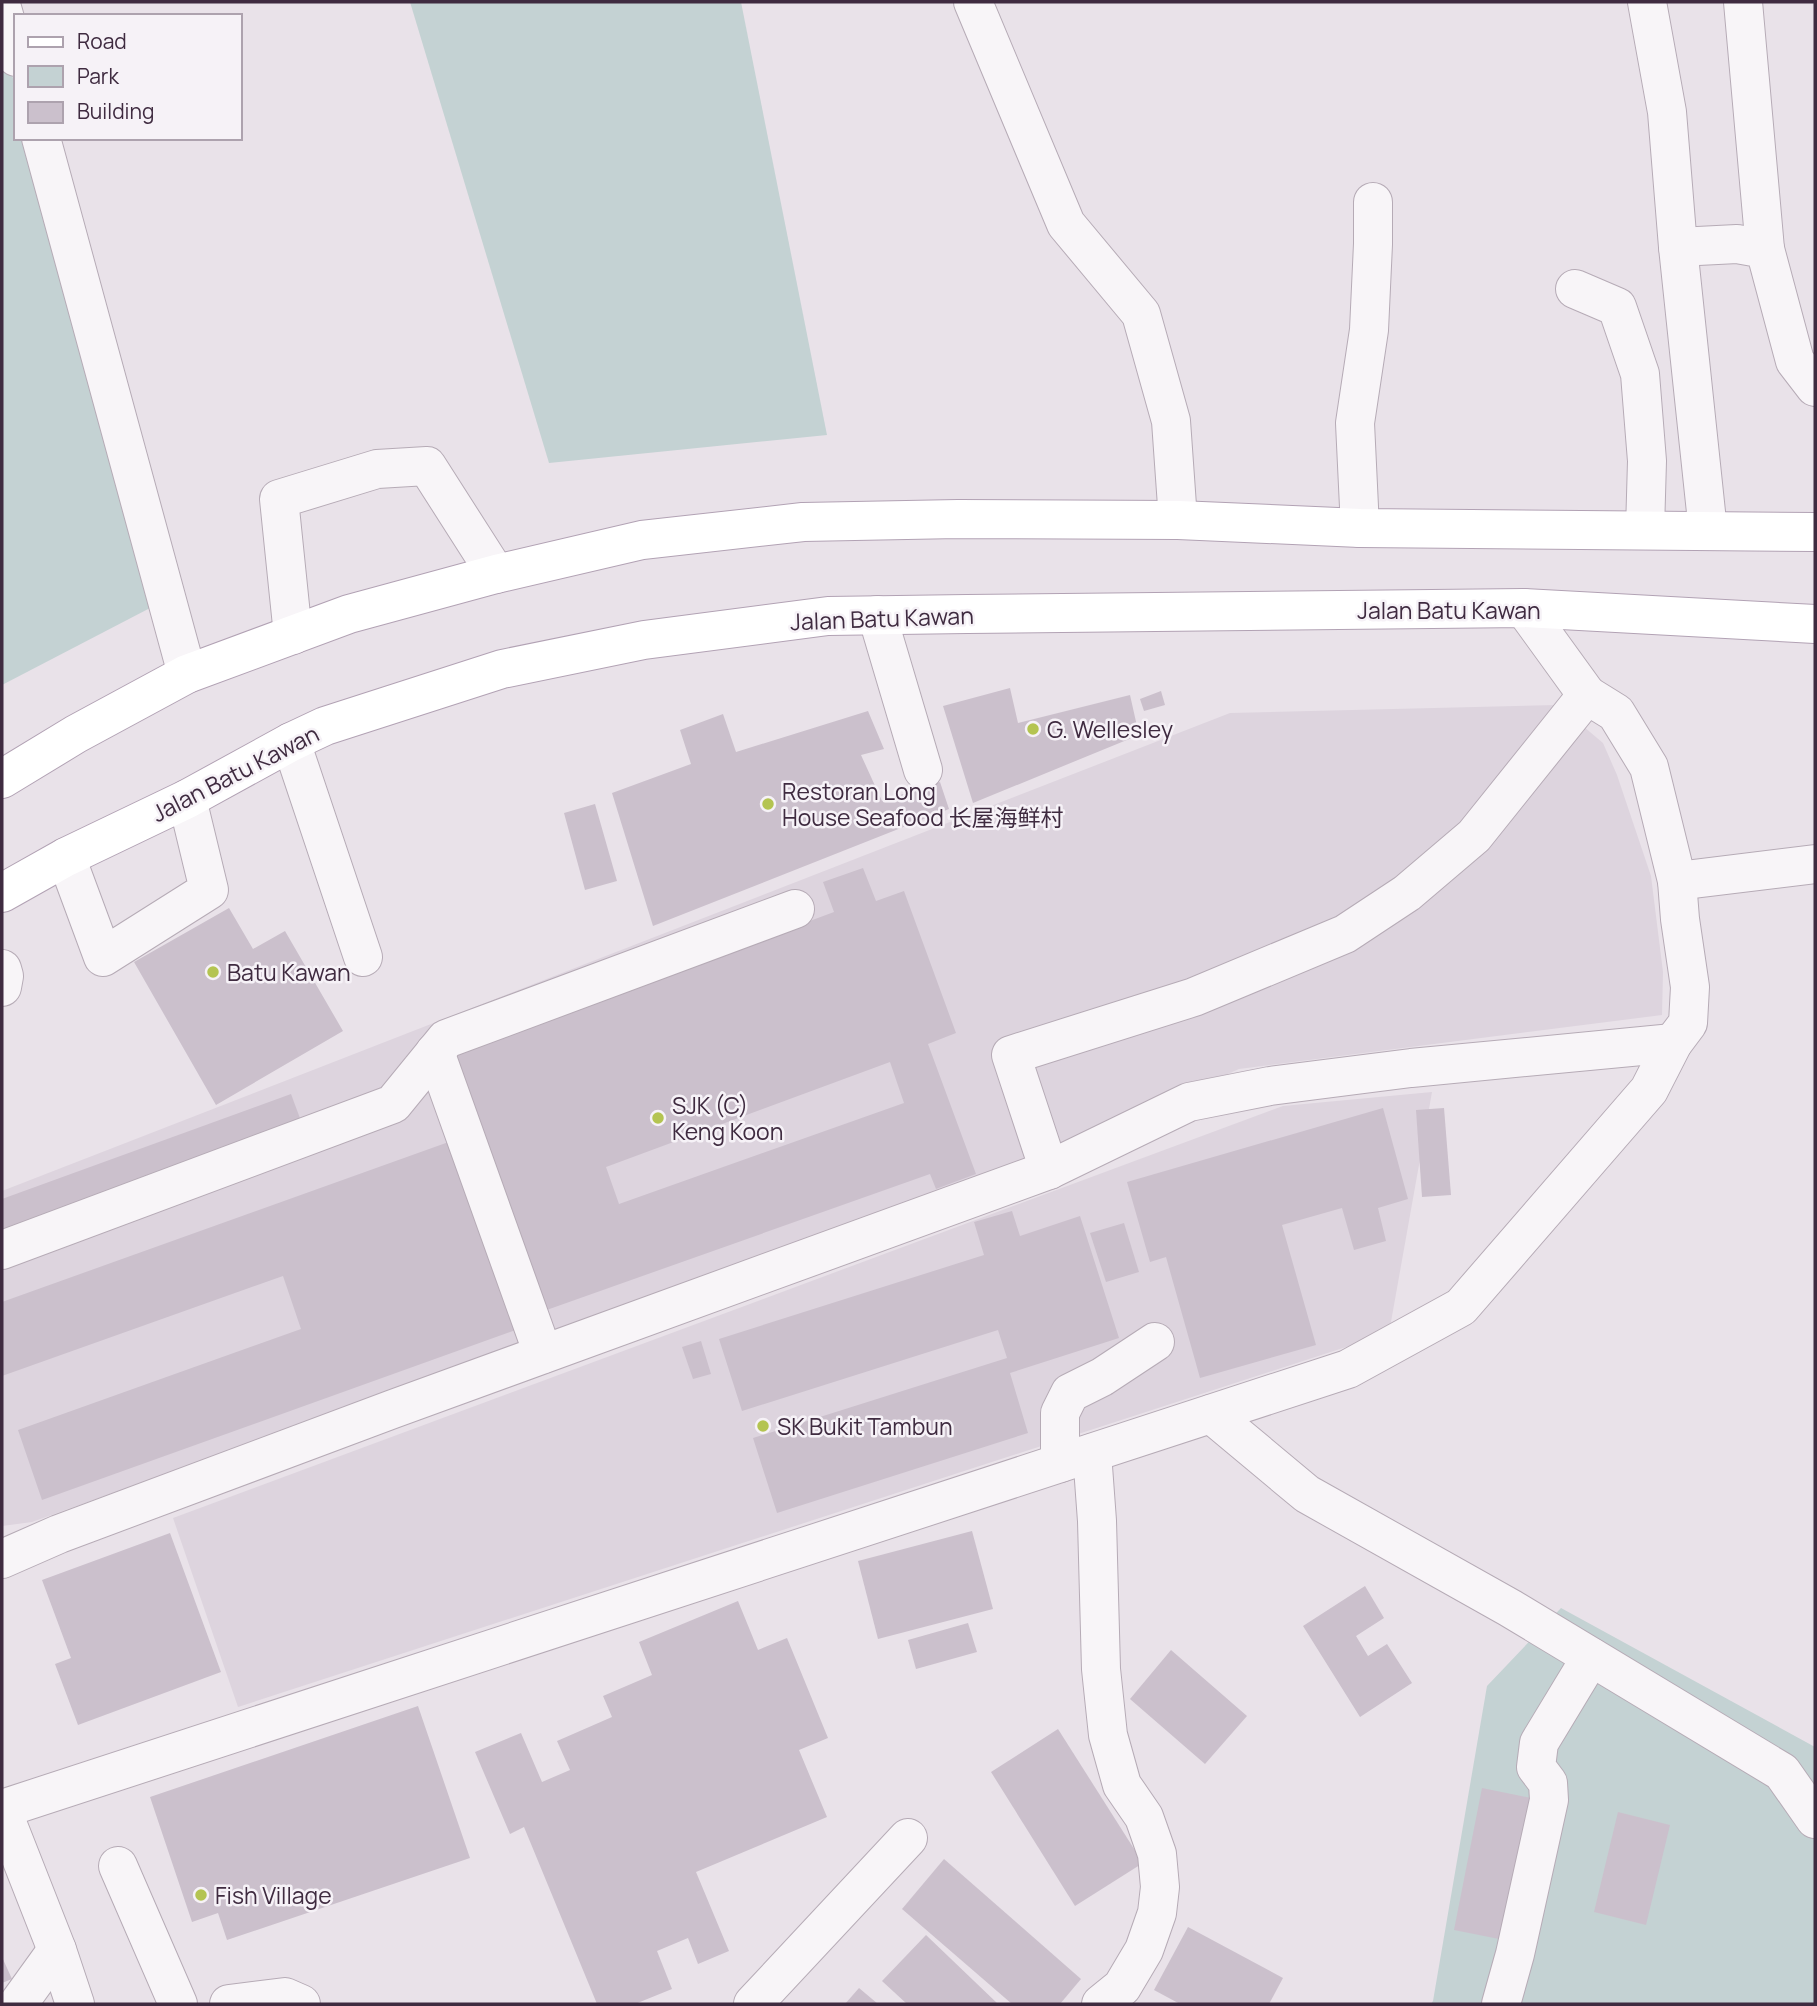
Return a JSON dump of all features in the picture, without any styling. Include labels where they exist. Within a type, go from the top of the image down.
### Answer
[{"type":"main road","points":[[2,779],[76,734],[187,674],[349,614],[642,540],[803,522],[958,519],[1178,520],[1360,528],[1815,532]]},
{"type":"main road","name":"Jalan Batu Kawan","points":[[2,893],[66,857],[187,799],[325,726],[502,669],[644,640],[828,616],[877,615],[1524,608],[1815,624]]},
{"type":"street","points":[[973,2],[1066,224],[1141,314],[1171,421],[1178,520]]},
{"type":"street","points":[[1647,2],[1667,112],[1678,247],[1708,531]]},
{"type":"street","points":[[1743,2],[1766,249],[1795,362],[1815,387]]},
{"type":"street","points":[[2,8],[14,50]]},
{"type":"street","points":[[42,140],[187,674]]},
{"type":"street","points":[[1360,528],[1355,423],[1369,330],[1373,202]]},
{"type":"street","points":[[1678,247],[1737,244],[1766,249]]},
{"type":"street","points":[[1575,289],[1617,307],[1640,374],[1647,461],[1645,530]]},
{"type":"street","points":[[293,635],[279,499],[377,469],[427,466],[496,575]]},
{"type":"street","points":[[75,2004],[2,1809],[1348,1369],[1461,1307],[1649,1090],[1673,1043],[1688,1023],[1690,987],[1677,881],[1649,767],[1616,713],[1587,695],[1524,608]]},
{"type":"street","points":[[877,615],[923,770]]},
{"type":"street","points":[[1049,1170],[1011,1055],[1194,997],[1345,934],[1407,893],[1474,836],[1587,695]]},
{"type":"street","points":[[291,742],[363,957]]},
{"type":"street","points":[[66,857],[103,957],[209,890],[187,799]]},
{"type":"street","points":[[1677,881],[1815,864]]},
{"type":"street","points":[[2,1250],[393,1104],[446,1039],[795,909]]},
{"type":"street","points":[[2,969],[2,987]]},
{"type":"street","points":[[2,1559],[58,1534],[1049,1170],[1189,1102],[1270,1086],[1410,1068],[1673,1043]]},
{"type":"street","points":[[435,1052],[543,1354]]},
{"type":"street","points":[[1101,2004],[1122,1987],[1144,1950],[1157,1913],[1160,1887],[1157,1854],[1144,1817],[1122,1784],[1108,1735],[1101,1669],[1097,1521],[1059,1413],[1070,1392],[1102,1377],[1155,1342]]},
{"type":"street","points":[[1211,1414],[1307,1494],[1510,1608],[1799,1778],[1815,1819]]},
{"type":"street","points":[[1501,2004],[1515,1954],[1549,1800],[1548,1783],[1536,1767],[1539,1743],[1591,1657]]},
{"type":"street","points":[[753,2004],[908,1838]]},
{"type":"street","points":[[118,1866],[178,2004]]},
{"type":"street","points":[[18,2004],[57,1950]]},
{"type":"street","points":[[229,2004],[285,1997],[302,2004]]},
{"type":"shaded area","name":"SJK (C) Keng Koon","points":[[1558,705],[1603,743],[1617,775],[1651,876],[1663,972],[1662,1015],[1239,1069],[1017,1168],[32,1522],[2,1526],[2,1191],[1230,713]]},
{"type":"shaded area","name":"SK Bukit Tambun","points":[[1432,1092],[1389,1333],[238,1707],[173,1518],[1283,1106]]},
{"type":"green space","points":[[410,2],[741,2],[827,435],[549,463]]},
{"type":"green space","points":[[2,37],[14,82],[14,140],[29,140],[152,607],[2,685]]},
{"type":"green space","points":[[1561,1608],[1815,1747],[1815,2004],[1431,2004],[1487,1686]]},
{"type":"building","points":[[1010,688],[1018,723],[1130,695],[1139,735],[973,803],[943,706]]},
{"type":"building","points":[[1161,691],[1165,705],[1144,711],[1140,699]]},
{"type":"building","points":[[868,711],[884,749],[861,755],[882,801],[940,782],[949,809],[653,926],[612,793],[691,764],[680,730],[723,714],[736,752]]},
{"type":"building","points":[[595,804],[617,881],[585,890],[564,813]]},
{"type":"building","points":[[863,868],[876,901],[904,891],[956,1033],[928,1044],[976,1174],[936,1189],[930,1174],[541,1312],[449,1055],[834,912],[823,882]],"holes":[[[890,1062],[904,1103],[619,1204],[606,1167]]]},
{"type":"building","points":[[229,908],[253,949],[285,931],[343,1031],[216,1105],[134,962]]},
{"type":"building","points":[[291,1094],[301,1121],[2,1231],[2,1199]]},
{"type":"building","points":[[1383,1108],[1408,1199],[1378,1208],[1386,1241],[1354,1250],[1342,1208],[1282,1225],[1316,1345],[1200,1378],[1166,1257],[1150,1262],[1127,1182]]},
{"type":"building","points":[[1444,1108],[1451,1195],[1422,1197],[1416,1110]]},
{"type":"building","points":[[457,1139],[524,1327],[42,1500],[18,1430],[301,1329],[283,1276],[2,1376],[2,1302]]},
{"type":"building","points":[[1012,1211],[1020,1236],[1080,1216],[1119,1338],[1010,1373],[1028,1433],[777,1513],[753,1438],[1007,1358],[998,1330],[742,1411],[719,1339],[984,1255],[974,1222]]},
{"type":"building","points":[[1124,1223],[1139,1272],[1106,1282],[1090,1233]]},
{"type":"building","points":[[701,1341],[711,1374],[693,1379],[682,1347]]},
{"type":"building","points":[[972,1531],[993,1609],[878,1639],[858,1561]]},
{"type":"building","points":[[170,1533],[221,1672],[78,1725],[55,1664],[71,1658],[42,1580]]},
{"type":"building","points":[[1365,1586],[1384,1618],[1356,1636],[1368,1656],[1387,1644],[1412,1683],[1360,1717],[1303,1626]]},
{"type":"building","points":[[738,1601],[758,1650],[787,1638],[828,1738],[799,1750],[827,1817],[696,1872],[729,1951],[698,1964],[688,1938],[657,1951],[672,1989],[635,2004],[597,2004],[524,1827],[510,1834],[475,1752],[521,1733],[542,1782],[570,1770],[557,1741],[612,1717],[603,1696],[652,1675],[639,1642]]},
{"type":"building","points":[[968,1623],[977,1652],[916,1669],[908,1640]]},
{"type":"building","points":[[1171,1650],[1247,1716],[1205,1764],[1130,1699]]},
{"type":"building","points":[[418,1706],[470,1858],[227,1940],[218,1913],[192,1922],[150,1797]]},
{"type":"building","points":[[1058,1729],[1143,1863],[1075,1906],[991,1772]]},
{"type":"building","points":[[1482,1788],[1536,1799],[1509,1941],[1454,1930]]},
{"type":"building","points":[[1618,1812],[1670,1825],[1646,1925],[1594,1912]]},
{"type":"building","points":[[944,1859],[1081,1979],[1060,2004],[1012,2004],[902,1909]]},
{"type":"building","points":[[1188,1927],[1283,1978],[1269,2004],[1180,2004],[1154,1990]]},
{"type":"building","points":[[926,1935],[998,2004],[907,2004],[882,1981]]},
{"type":"building","points":[[2,1957],[12,1979],[2,1983]]},
{"type":"building","points":[[859,1988],[878,2004],[845,2004]]},
{"type":"place","name":"G. Wellesley","points":[[1033,729]]},
{"type":"place","name":"Restoran Long House Seafood 长屋海鲜村","points":[[768,804]]},
{"type":"place","name":"Batu Kawan","points":[[213,972]]},
{"type":"place","name":"SJK (C) Keng Koon","points":[[658,1118]]},
{"type":"place","name":"SK Bukit Tambun","points":[[763,1426]]},
{"type":"place","name":"Fish Village","points":[[201,1895]]}]
